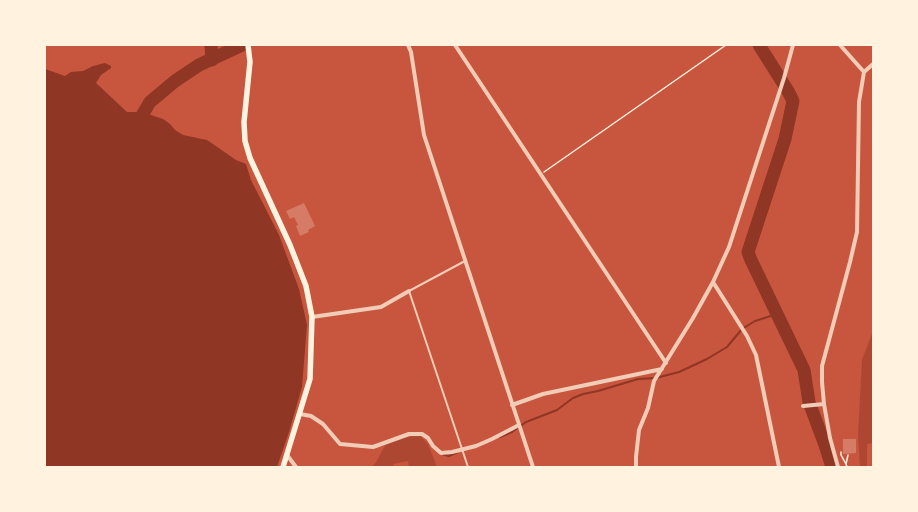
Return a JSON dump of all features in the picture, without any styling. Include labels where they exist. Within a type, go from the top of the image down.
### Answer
[{"type":"main road","points":[[249,48],[250,62],[244,122],[245,141],[250,158],[290,244],[306,286],[312,317],[310,378],[283,467]]},
{"type":"street","points":[[408,45],[411,52],[424,135],[532,467]]},
{"type":"street","points":[[455,45],[666,363]]},
{"type":"street","points":[[636,467],[639,430],[648,408],[654,381],[693,318],[713,282],[729,247],[794,45]]},
{"type":"street","points":[[840,45],[864,72]]},
{"type":"street","points":[[838,467],[830,438],[824,404],[822,366],[857,232],[859,102],[864,72],[873,64]]},
{"type":"street","points":[[713,282],[739,322],[756,355],[779,467]]},
{"type":"street","points":[[312,317],[382,307],[409,292]]},
{"type":"street","points":[[512,405],[543,394],[660,371]]},
{"type":"street","points":[[803,406],[824,404]]},
{"type":"street","points":[[300,414],[311,416],[323,424],[340,444],[373,447],[409,434],[422,434],[428,438],[433,446],[442,453],[476,446],[519,425]]},
{"type":"street","points":[[287,455],[296,467]]},
{"type":"lane","points":[[465,261],[409,292],[468,467]]},
{"type":"path","points":[[541,174],[726,45]]},
{"type":"path","points":[[841,452],[847,466]]},
{"type":"path","points":[[847,466],[848,455]]},
{"type":"shaded area","points":[[105,63],[111,66],[111,68],[101,75],[96,83],[127,112],[142,112],[163,119],[183,135],[207,140],[236,160],[246,164],[251,180],[279,235],[299,289],[307,325],[302,387],[277,467],[45,467],[45,69],[65,76],[71,72],[83,71],[93,66]]},
{"type":"shaded area","points":[[873,331],[873,443],[867,444],[867,467],[860,467],[858,435],[862,360]]},
{"type":"shaded area","points":[[420,436],[428,444],[437,467],[409,467],[408,461],[393,464],[394,467],[372,467],[386,444],[408,437]]},
{"type":"building","points":[[304,203],[315,226],[308,230],[309,232],[300,236],[296,226],[298,225],[294,217],[290,219],[286,211]]},
{"type":"building","points":[[843,439],[856,439],[856,453],[843,454]]},
{"type":"waterway","points":[[211,45],[212,60]]},
{"type":"waterway","points":[[135,127],[150,102],[175,81],[199,65],[242,45]]},
{"type":"waterway","points":[[759,45],[793,101],[785,139],[748,252],[804,370],[809,402],[832,467]]},
{"type":"waterway","points":[[500,437],[512,432],[526,422],[557,410],[573,398],[583,394],[638,379],[656,378],[679,372],[707,359],[727,347],[742,329],[755,321],[777,314]]},
{"type":"waterway","points":[[442,454],[449,456],[458,452]]}]
